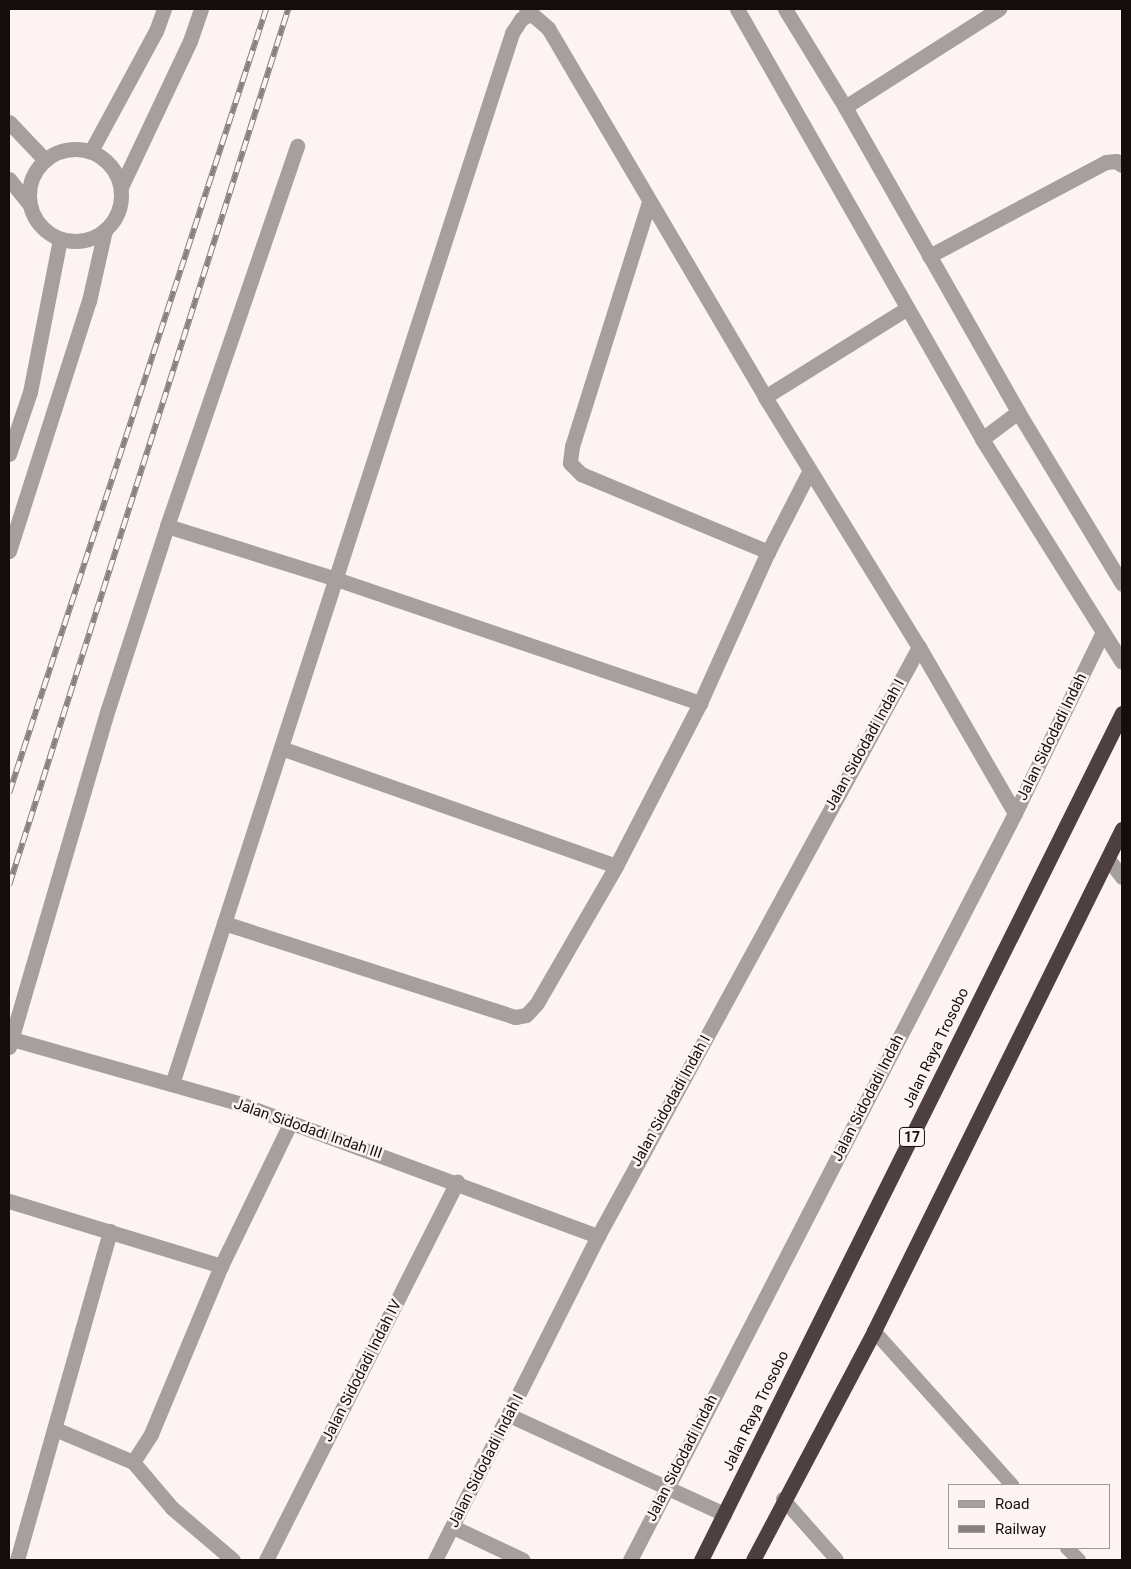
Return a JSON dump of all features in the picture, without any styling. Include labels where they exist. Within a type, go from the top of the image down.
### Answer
[{"type":"highway","name":"Jalan Raya Trosobo","points":[[701,1560],[1122,713]]},
{"type":"highway","points":[[753,1560],[783,1499],[874,1331],[1122,829]]},
{"type":"street","points":[[91,152],[156,31],[164,9]]},
{"type":"street","points":[[9,551],[89,301],[105,230],[118,211],[121,187],[190,40],[200,9]]},
{"type":"street","points":[[737,9],[982,439],[1102,634],[1122,662]]},
{"type":"street","points":[[785,9],[844,106],[1018,412],[1122,584]]},
{"type":"street","points":[[844,106],[996,10]]},
{"type":"street","points":[[172,1084],[512,33],[528,12],[538,16],[548,28],[765,397],[919,648],[1015,813]]},
{"type":"street","points":[[9,122],[45,160]]},
{"type":"street","points":[[10,1043],[108,709],[167,526],[297,146]]},
{"type":"street","points":[[105,230],[91,239],[75,242],[60,239],[45,231],[35,219],[30,204],[29,187],[35,172],[45,160],[60,152],[76,149],[91,152],[105,159],[116,172],[121,187]]},
{"type":"street","points":[[929,256],[1106,162],[1116,161],[1122,165]]},
{"type":"street","points":[[9,179],[30,204]]},
{"type":"street","points":[[649,202],[572,446],[570,463],[581,474],[768,552]]},
{"type":"street","points":[[9,454],[30,392],[60,239]]},
{"type":"street","points":[[765,397],[906,308]]},
{"type":"street","points":[[982,439],[1018,412]]},
{"type":"street","points":[[224,923],[522,1017],[537,1003],[616,866],[700,703],[768,552],[810,472]]},
{"type":"street","points":[[167,526],[336,579],[700,703]]},
{"type":"street","name":"Jalan Sidodadi Indah","points":[[630,1560],[1015,813],[1102,634]]},
{"type":"street","name":"Jalan Sidodadi Indah I","points":[[435,1560],[598,1236],[919,648]]},
{"type":"street","points":[[281,748],[616,866]]},
{"type":"street","points":[[1108,860],[1122,877]]},
{"type":"street","name":"Jalan Sidodadi Indah III","points":[[10,1043],[172,1084],[292,1122],[598,1236]]},
{"type":"street","points":[[133,1462],[151,1434],[221,1266],[292,1122]]},
{"type":"street","name":"Jalan Sidodadi Indah IV","points":[[266,1560],[457,1182]]},
{"type":"street","points":[[9,1201],[221,1266]]},
{"type":"street","points":[[18,1560],[110,1231]]},
{"type":"street","points":[[509,1415],[668,1486],[724,1514]]},
{"type":"street","points":[[54,1429],[133,1462],[172,1508],[233,1560]]},
{"type":"street","points":[[453,1527],[524,1560]]},
{"type":"lane","points":[[874,1331],[1011,1484]]},
{"type":"lane","points":[[783,1499],[837,1560]]},
{"type":"lane","points":[[1069,1549],[1079,1560]]},
{"type":"railway","points":[[9,793],[266,9]]},
{"type":"railway","points":[[9,885],[288,9]]}]
